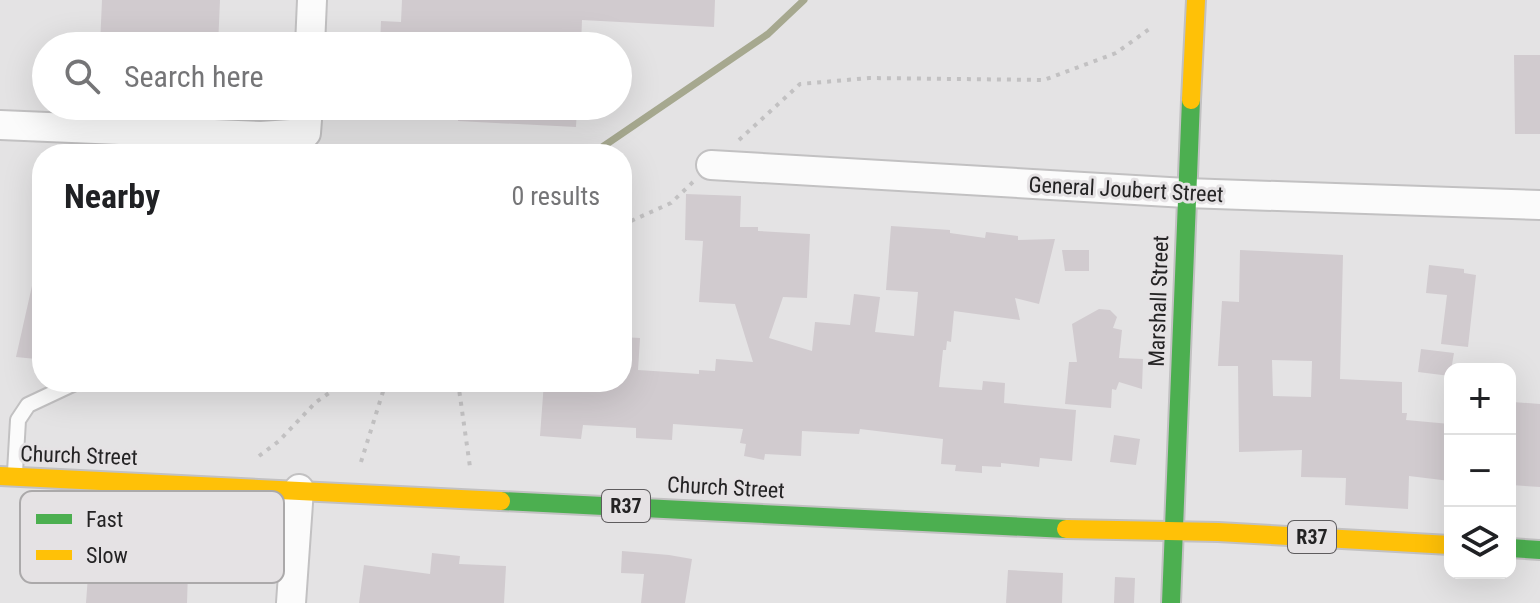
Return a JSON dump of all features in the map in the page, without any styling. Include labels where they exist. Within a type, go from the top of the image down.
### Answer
[{"type":"main road","name":"Marshall Street","points":[[1171,603],[1196,0]]},
{"type":"main road","name":"Church Street","points":[[8,476],[1444,545]]},
{"type":"main road","points":[[1516,548],[1540,550]]},
{"type":"street","points":[[311,32],[312,0]]},
{"type":"street","points":[[0,125],[261,136],[307,120]]},
{"type":"street","name":"General Joubert Street","points":[[711,165],[1186,193],[1540,205]]},
{"type":"street","points":[[291,603],[299,489]]},
{"type":"lane","points":[[8,476],[18,420],[28,405],[56,392]]},
{"type":"path","points":[[632,221],[671,203],[800,84],[869,78],[1044,80],[1116,53],[1152,27]]},
{"type":"path","points":[[256,459],[330,392]]},
{"type":"path","points":[[356,492],[363,448],[383,392]]},
{"type":"path","points":[[460,392],[473,498]]},
{"type":"building","points":[[102,0],[220,0],[219,32],[101,32]]},
{"type":"building","points":[[402,0],[715,0],[714,27],[582,20],[582,32],[381,32],[381,21],[401,22]]},
{"type":"building","points":[[1514,55],[1540,55],[1540,134],[1515,134]]},
{"type":"building","points":[[458,120],[576,120],[576,127]]},
{"type":"building","points":[[686,194],[741,196],[740,227],[810,234],[807,298],[783,297],[769,338],[812,351],[815,322],[850,325],[854,294],[880,297],[875,332],[914,336],[918,292],[886,290],[891,226],[950,230],[950,233],[985,238],[986,232],[1018,236],[1018,240],[1055,239],[1039,304],[1015,298],[1020,320],[954,311],[951,342],[947,341],[946,350],[943,350],[939,387],[982,390],[983,381],[1005,383],[1004,403],[1076,410],[1072,461],[1040,458],[1039,467],[1001,463],[1001,467],[982,466],[982,473],[955,471],[956,465],[941,464],[943,439],[860,429],[859,434],[802,431],[801,456],[765,454],[764,460],[744,456],[746,444],[740,443],[743,429],[673,424],[672,440],[636,438],[636,428],[583,425],[581,439],[540,436],[543,392],[632,392],[632,338],[640,338],[638,370],[699,374],[699,370],[715,371],[716,359],[753,362],[735,304],[699,302],[703,241],[685,240]]},
{"type":"building","points":[[1062,250],[1089,250],[1089,271],[1065,271]]},
{"type":"building","points":[[1240,250],[1343,255],[1340,379],[1402,382],[1402,413],[1407,413],[1406,420],[1444,423],[1444,480],[1409,476],[1408,509],[1345,505],[1346,478],[1301,477],[1302,450],[1239,452],[1238,366],[1218,366],[1222,301],[1239,302]],"holes":[[[1272,360],[1312,361],[1311,397],[1273,396]]]},
{"type":"building","points":[[1429,265],[1464,269],[1464,273],[1476,275],[1468,347],[1441,344],[1447,295],[1426,293]]},
{"type":"building","points":[[32,286],[32,359],[16,357]]},
{"type":"building","points":[[1099,309],[1110,310],[1117,317],[1113,328],[1122,330],[1119,358],[1143,359],[1142,389],[1119,382],[1116,390],[1112,389],[1111,408],[1065,404],[1069,362],[1077,362],[1072,324]]},
{"type":"building","points":[[1421,349],[1454,353],[1452,363],[1444,363],[1444,375],[1418,372]]},
{"type":"building","points":[[1516,402],[1540,404],[1540,487],[1516,485]]},
{"type":"building","points":[[1114,435],[1140,439],[1136,465],[1110,462]]},
{"type":"building","points":[[622,551],[692,559],[685,603],[641,603],[644,574],[621,573]]},
{"type":"building","points":[[432,553],[460,556],[459,564],[506,566],[504,603],[359,603],[364,565],[430,574]]},
{"type":"building","points":[[1008,570],[1063,573],[1062,603],[1006,603]]},
{"type":"building","points":[[1115,577],[1135,578],[1134,603],[1114,603]]},
{"type":"building","points":[[87,583],[188,583],[187,603],[86,603]]},
{"type":"waterway","points":[[607,144],[768,34],[804,0]]},
{"type":"traffic: fast","points":[[1171,603],[1191,100]]},
{"type":"traffic: fast","points":[[501,501],[1066,529]]},
{"type":"traffic: fast","points":[[1516,548],[1540,550]]},
{"type":"traffic: slow","points":[[1191,100],[1196,0]]},
{"type":"traffic: slow","points":[[0,476],[501,501]]},
{"type":"traffic: slow","points":[[1066,529],[1218,532],[1444,545]]}]
